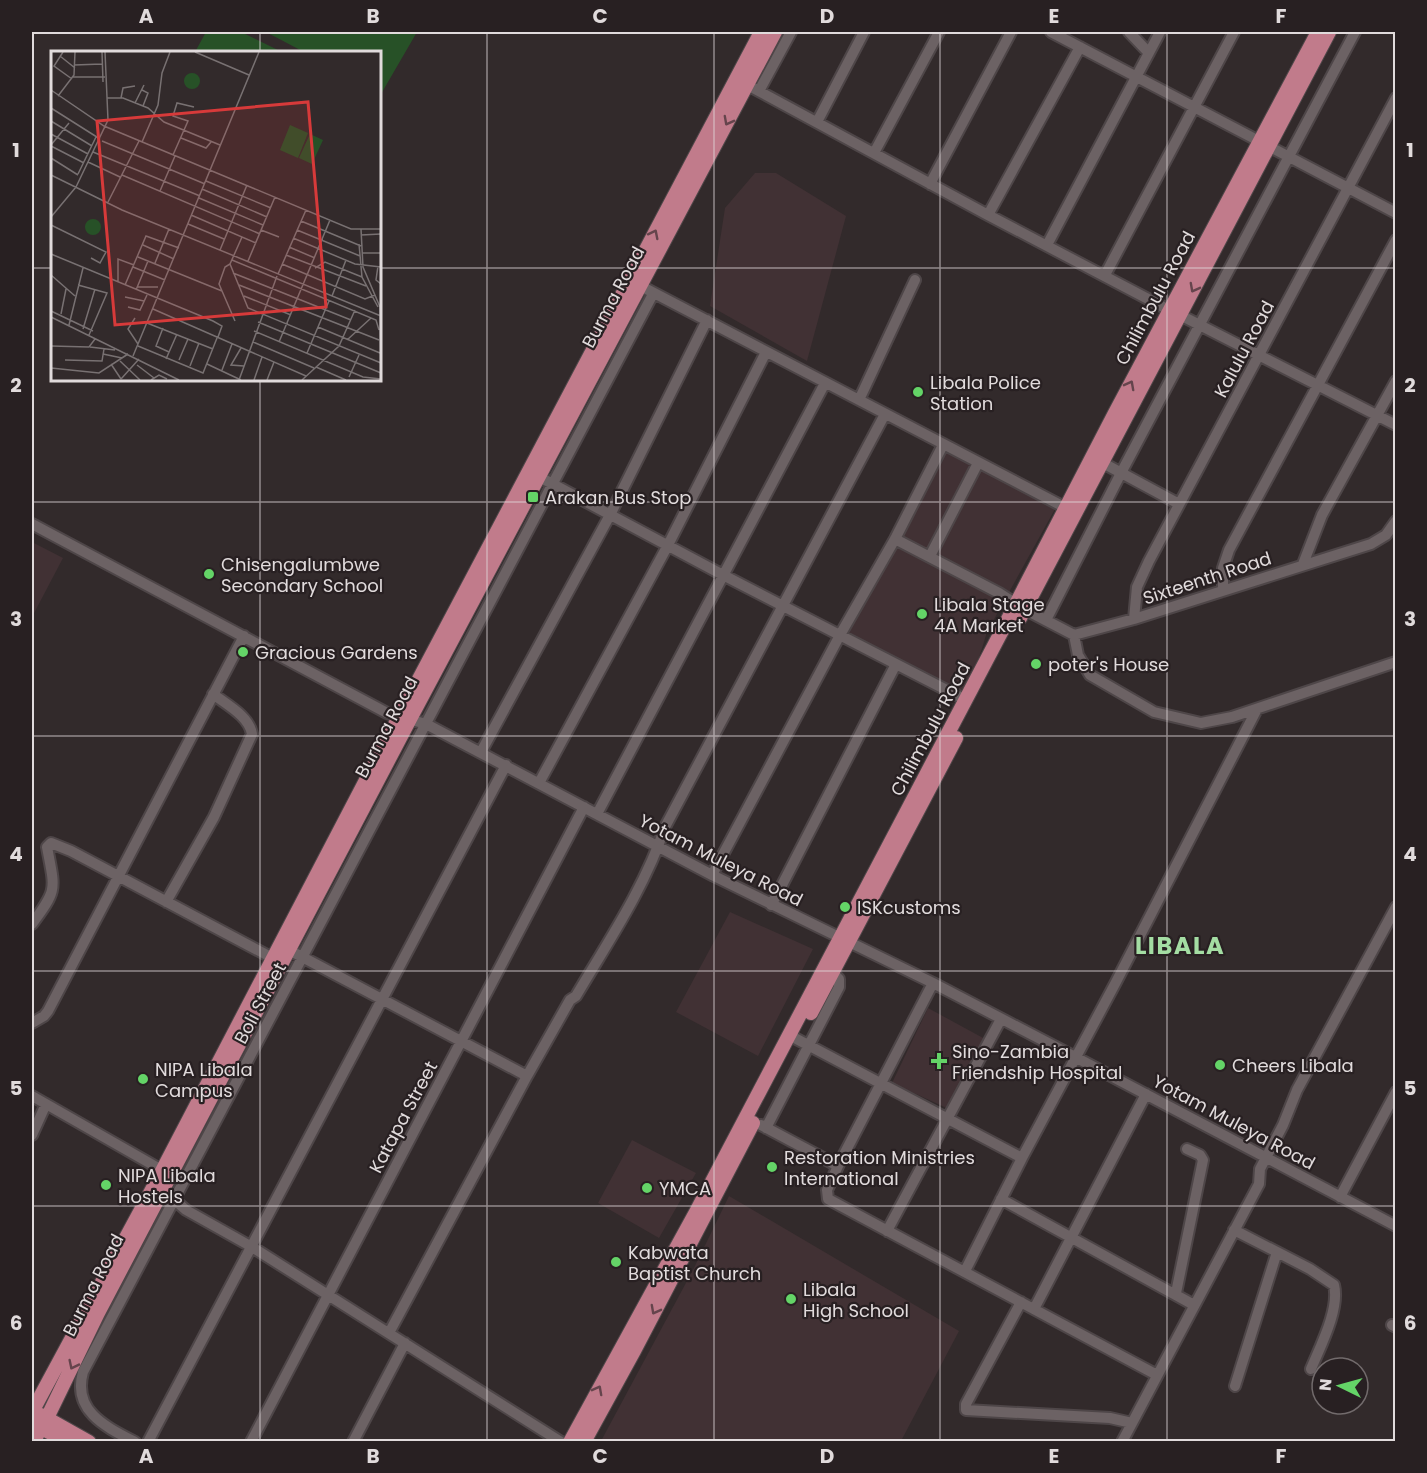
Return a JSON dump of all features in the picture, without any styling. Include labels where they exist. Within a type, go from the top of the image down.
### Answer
[{"type":"main road","name":"Burma Road","points":[[747,85],[761,32]]},
{"type":"main road","name":"Burma Road","points":[[32,1411],[167,1173],[404,718],[635,284],[747,85],[774,32]]},
{"type":"main road","name":"Chilimbulu Road","points":[[1265,144],[1318,32]]},
{"type":"main road","name":"Chilimbulu Road","points":[[570,1442],[749,1120],[798,1040],[833,973],[844,941],[1020,607],[1066,508],[1265,144],[1329,32]]},
{"type":"main road","name":"Chilimbulu Road","points":[[798,1040],[844,941],[966,700],[1101,462],[1175,312]]},
{"type":"main road","name":"Burma Road","points":[[278,961],[289,950],[404,718]]},
{"type":"main road","name":"Chilimbulu Road","points":[[584,1442],[634,1351],[749,1120]]},
{"type":"main road","name":"Burma Road","points":[[35,1442],[40,1423],[60,1392],[98,1313],[169,1195],[167,1173]]},
{"type":"main road","points":[[32,1389],[53,1371]]},
{"type":"main road","points":[[60,1392],[58,1400],[66,1437]]},
{"type":"main road","points":[[32,1411],[40,1423],[66,1437]]},
{"type":"main road","points":[[35,1442],[45,1437],[66,1437],[89,1442]]},
{"type":"street","points":[[791,32],[747,85],[988,215],[1395,425]]},
{"type":"street","points":[[817,122],[864,32]]},
{"type":"street","points":[[874,153],[939,32]]},
{"type":"street","points":[[930,184],[1011,32]]},
{"type":"street","points":[[1051,32],[1395,213]]},
{"type":"street","points":[[1129,32],[1149,53]]},
{"type":"street","points":[[1047,245],[1160,32]]},
{"type":"street","points":[[1105,275],[1234,32]]},
{"type":"street","points":[[1046,620],[1121,473],[1355,32]]},
{"type":"street","points":[[988,215],[1080,47]]},
{"type":"street","name":"Kalulu Road","points":[[1134,619],[1137,587],[1395,98]]},
{"type":"street","points":[[1223,591],[1223,568],[1229,550],[1395,240]]},
{"type":"street","points":[[858,400],[915,280]]},
{"type":"street","points":[[635,284],[1066,508]]},
{"type":"street","name":"Boli Street","points":[[135,1442],[94,1417],[82,1395],[81,1380],[88,1362],[169,1195],[303,957],[653,294]]},
{"type":"street","points":[[481,752],[610,516],[708,320]]},
{"type":"street","points":[[539,783],[668,545],[766,352]]},
{"type":"street","points":[[1304,564],[1322,515],[1378,416],[1395,381]]},
{"type":"street","points":[[597,814],[825,383]]},
{"type":"street","points":[[389,1333],[527,1076],[570,1000],[576,996],[604,949],[659,846],[664,827],[885,414]]},
{"type":"street","points":[[712,875],[840,635],[895,539],[943,445]]},
{"type":"street","points":[[1101,462],[1179,504]]},
{"type":"street","points":[[930,556],[978,463]]},
{"type":"street","points":[[534,474],[610,516],[966,700]]},
{"type":"street","name":"Sixteenth Road","points":[[1074,635],[1134,619],[1371,544],[1386,535],[1395,521]]},
{"type":"street","name":"Yotam Muleya Road","points":[[32,524],[387,713],[426,724],[712,875],[933,983],[1395,1226]]},
{"type":"street","points":[[895,539],[1074,635],[1078,655],[1090,675],[1154,712],[1201,723],[1232,717],[1395,662]]},
{"type":"street","points":[[32,1023],[48,1011],[243,636]]},
{"type":"street","points":[[771,905],[896,664]]},
{"type":"street","points":[[166,902],[214,817],[252,734],[251,726],[246,720],[213,694]]},
{"type":"street","points":[[965,1271],[1257,709]]},
{"type":"street","points":[[148,1442],[506,765]]},
{"type":"street","name":"Katapa Street","points":[[251,1442],[584,807]]},
{"type":"street","points":[[32,924],[48,903],[53,890],[47,847],[50,844],[71,851],[278,961]]},
{"type":"street","points":[[1122,1442],[1259,1184],[1260,1169],[1267,1159],[1297,1090],[1395,907]]},
{"type":"street","points":[[289,950],[527,1076]]},
{"type":"street","points":[[933,983],[838,1166],[827,1190],[828,1199],[1157,1375]]},
{"type":"street","points":[[887,1231],[1001,1019]]},
{"type":"street","points":[[766,1128],[798,1040],[1022,1158]]},
{"type":"street","points":[[1340,1197],[1395,1092]]},
{"type":"street","points":[[1034,1309],[1146,1094]]},
{"type":"street","points":[[32,1096],[167,1173]]},
{"type":"street","points":[[32,1135],[46,1104]]},
{"type":"street","points":[[749,1120],[838,1166]]},
{"type":"street","points":[[1176,1293],[1203,1160],[1200,1155],[1187,1149]]},
{"type":"street","points":[[169,1195],[186,1210],[328,1294],[561,1442]]},
{"type":"street","points":[[1001,1200],[1070,1239],[1176,1293],[1194,1305]]},
{"type":"street","points":[[1234,1230],[1331,1282],[1335,1289],[1335,1303],[1316,1356]]},
{"type":"street","points":[[1235,1386],[1277,1252]]},
{"type":"street","points":[[1021,1302],[966,1404],[966,1410],[1110,1419],[1132,1423]]},
{"type":"street","points":[[353,1442],[405,1343]]},
{"type":"shaded area","points":[[755,173],[776,173],[846,216],[807,361],[710,306],[725,208]]},
{"type":"shaded area","points":[[950,441],[1060,500],[987,632],[966,700],[840,635],[899,541]]},
{"type":"shaded area","points":[[32,542],[63,558],[32,617]]},
{"type":"shaded area","points":[[730,912],[813,949],[758,1056],[676,1012]]},
{"type":"shaded area","name":"Sino-Zambia Friendship Hospital","points":[[928,1008],[985,1039],[951,1110],[892,1083]]},
{"type":"shaded area","name":"YMCA","points":[[632,1140],[696,1173],[659,1238],[598,1203]]},
{"type":"shaded area","name":"Libala High School","points":[[729,1196],[959,1331],[901,1441],[601,1441],[694,1268]]},
{"type":"green space","points":[[206,32],[241,32],[280,51],[196,51]]},
{"type":"green space","points":[[266,32],[417,32],[381,94],[381,51],[302,51]]},
{"type":"place","name":"Libala Police Station","points":[[918,392]]},
{"type":"place","name":"Arakan Bus Stop","points":[[533,497]]},
{"type":"place","name":"Chisengalumbwe Secondary School","points":[[209,574]]},
{"type":"place","name":"Libala Stage 4A Market","points":[[922,614]]},
{"type":"place","name":"Gracious Gardens","points":[[243,652]]},
{"type":"place","name":"poter's House","points":[[1036,664]]},
{"type":"place","name":"lSKcustoms","points":[[845,907]]},
{"type":"place","name":"Sino-Zambia Friendship Hospital","points":[[939,1061]]},
{"type":"place","name":"Cheers Libala","points":[[1220,1065]]},
{"type":"place","name":"NIPA Libala Campus","points":[[143,1079]]},
{"type":"place","name":"Restoration Ministries International","points":[[772,1167]]},
{"type":"place","name":"NIPA Libala Hostels","points":[[106,1185]]},
{"type":"place","name":"YMCA","points":[[647,1188]]},
{"type":"place","name":"Kabwata Baptist Church","points":[[616,1262]]},
{"type":"place","name":"Libala High School","points":[[791,1299]]},
{"type":"district","name":"LIBALA","points":[[1180,945]]}]
